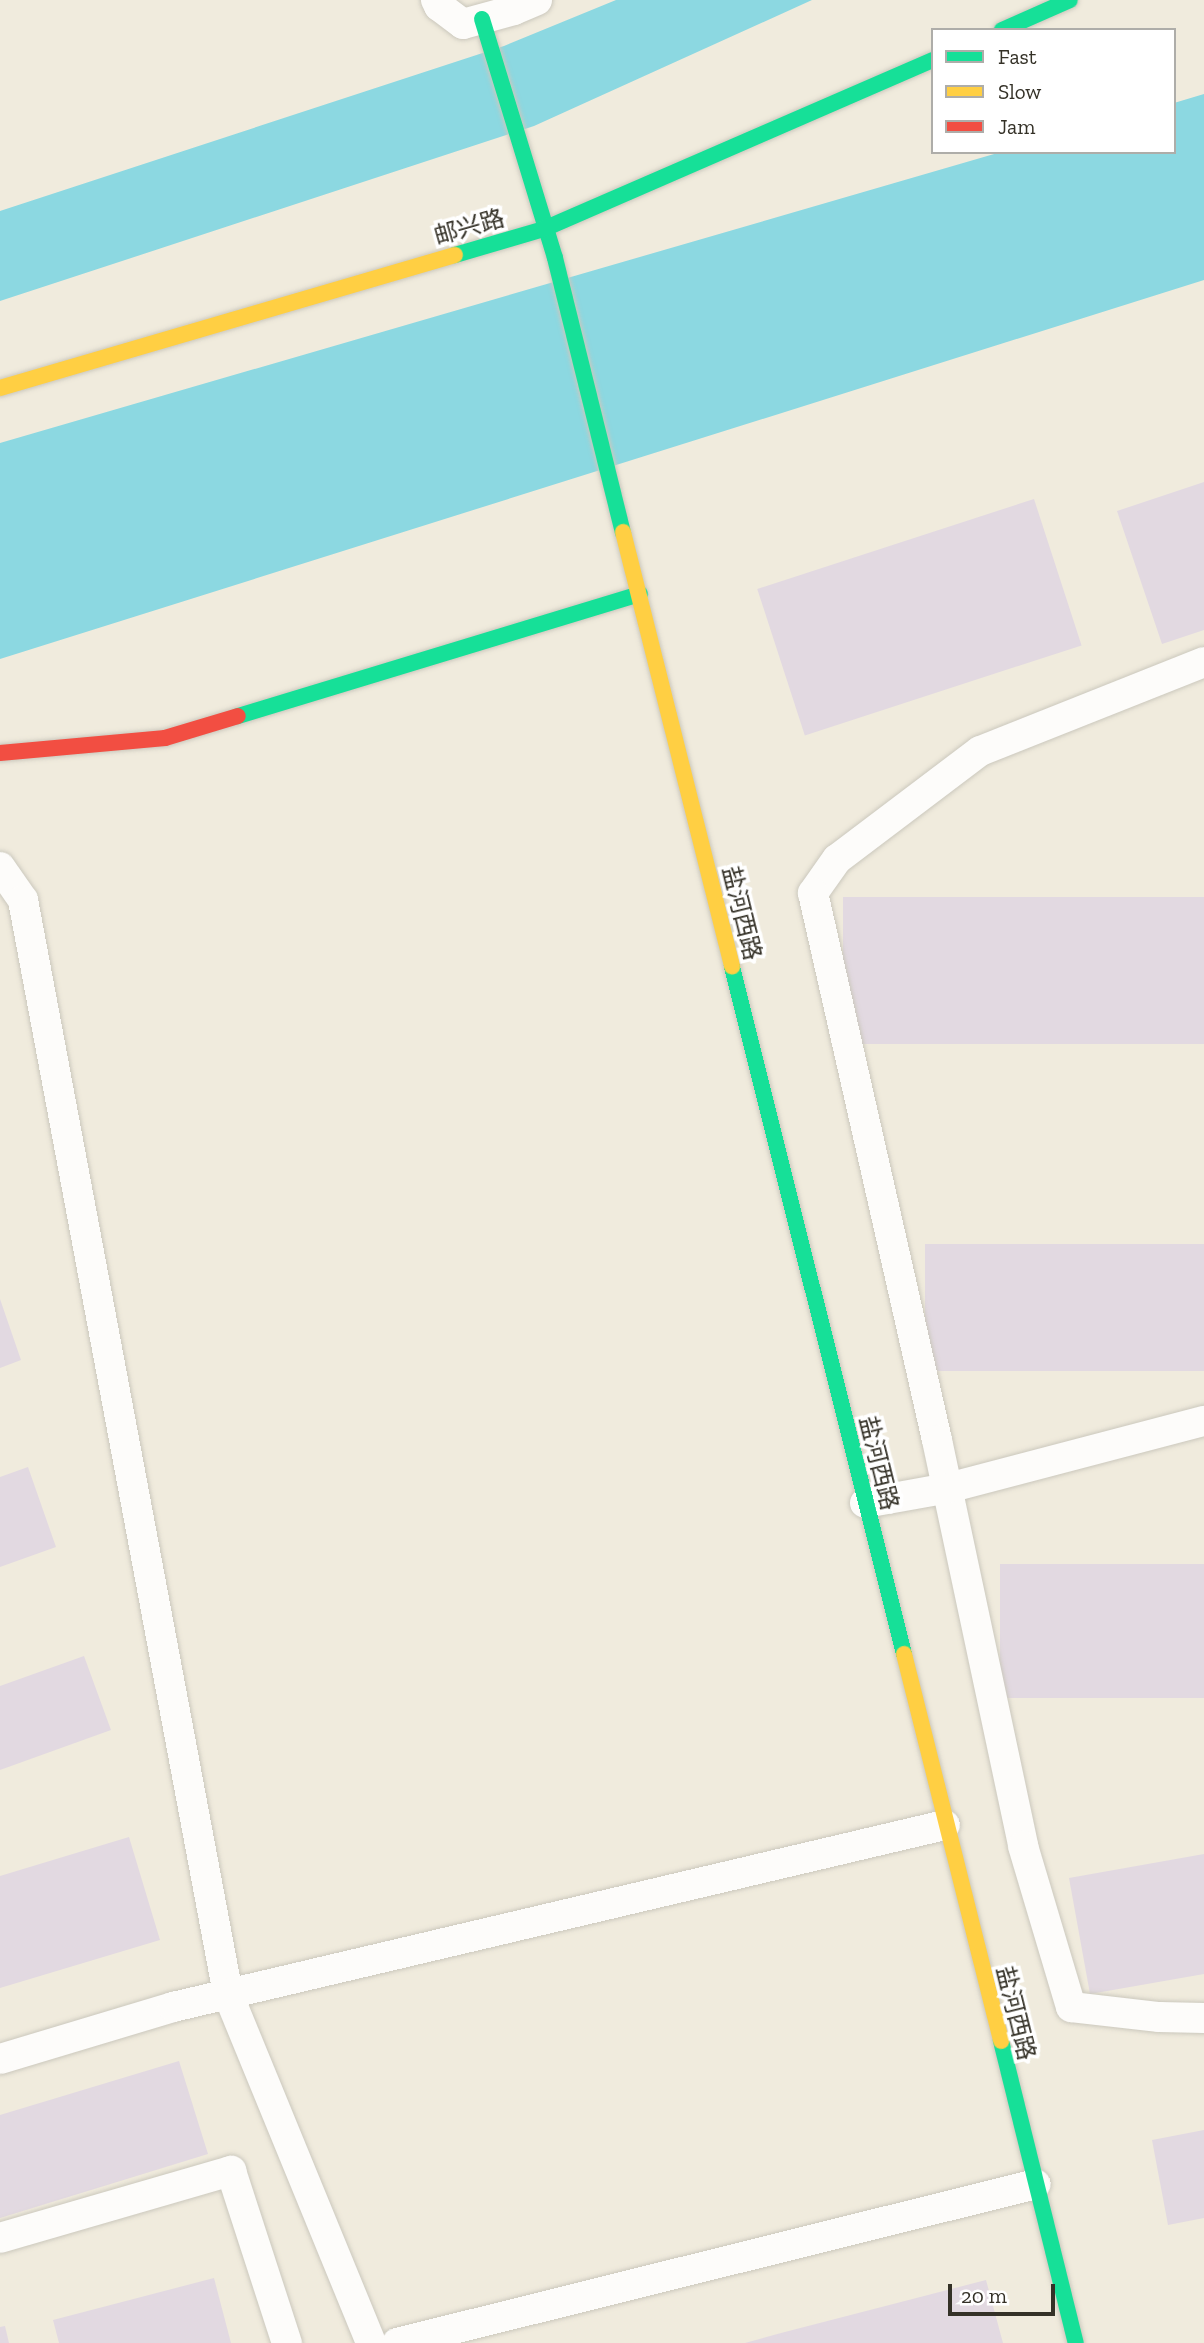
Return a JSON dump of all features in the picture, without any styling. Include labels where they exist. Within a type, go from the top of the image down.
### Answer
[{"type":"street","points":[[436,0],[439,6],[463,24],[485,30],[521,3]]},
{"type":"street","points":[[1007,28],[1070,0]]},
{"type":"street","name":"盐河西路","points":[[485,30],[555,258],[1076,2343]]},
{"type":"street","name":"邮兴路","points":[[0,388],[544,229],[931,61]]},
{"type":"street","points":[[0,753],[165,738],[640,594]]},
{"type":"street","points":[[1204,662],[980,751],[837,859],[813,893],[948,1488],[1023,1846],[1071,2007],[1159,2017],[1204,2018]]},
{"type":"street","points":[[0,867],[23,900],[228,1994],[371,2343]]},
{"type":"street","points":[[865,1503],[948,1488],[1204,1421]]},
{"type":"street","points":[[0,2059],[173,2007],[945,1825]]},
{"type":"street","points":[[0,2238],[231,2171],[287,2343]]},
{"type":"street","points":[[397,2343],[1036,2183]]},
{"type":"water","points":[[616,0],[812,0],[534,126],[0,301],[0,211],[504,46]]},
{"type":"water","points":[[1204,94],[1204,280],[0,659],[0,443],[994,154],[1176,154],[1176,102]]},
{"type":"building","points":[[1204,482],[1204,630],[1162,644],[1117,511]]},
{"type":"building","points":[[1034,499],[1082,645],[805,735],[757,589]]},
{"type":"building","points":[[843,897],[1204,897],[1204,1044],[843,1044]]},
{"type":"building","points":[[925,1244],[1204,1244],[1204,1371],[925,1371]]},
{"type":"building","points":[[0,1299],[21,1360],[0,1368]]},
{"type":"building","points":[[28,1467],[56,1547],[0,1567],[0,1477]]},
{"type":"building","points":[[1000,1564],[1204,1564],[1204,1698],[1000,1698]]},
{"type":"building","points":[[84,1656],[111,1730],[0,1770],[0,1686]]},
{"type":"building","points":[[129,1837],[160,1940],[0,1988],[0,1876]]},
{"type":"building","points":[[1204,1854],[1204,1974],[1090,1994],[1069,1878]]},
{"type":"building","points":[[179,2061],[208,2154],[0,2218],[0,2115]]},
{"type":"building","points":[[1204,2130],[1204,2218],[1168,2225],[1152,2140]]},
{"type":"building","points":[[214,2278],[231,2343],[59,2343],[53,2320]]},
{"type":"building","points":[[986,2280],[1003,2343],[745,2343],[781,2333]]},
{"type":"building","points":[[5,2326],[9,2343],[0,2343],[0,2327]]},
{"type":"traffic: fast","points":[[1007,28],[1070,0]]},
{"type":"traffic: fast","points":[[482,19],[555,258],[623,532]]},
{"type":"traffic: fast","points":[[455,255],[544,229],[931,61]]},
{"type":"traffic: fast","points":[[238,716],[640,594]]},
{"type":"traffic: fast","points":[[732,967],[904,1654]]},
{"type":"traffic: fast","points":[[1001,2041],[1076,2343]]},
{"type":"traffic: slow","points":[[0,388],[455,255]]},
{"type":"traffic: slow","points":[[623,532],[732,967]]},
{"type":"traffic: slow","points":[[904,1654],[1001,2041]]},
{"type":"traffic: jam","points":[[0,753],[165,738],[238,716]]}]
